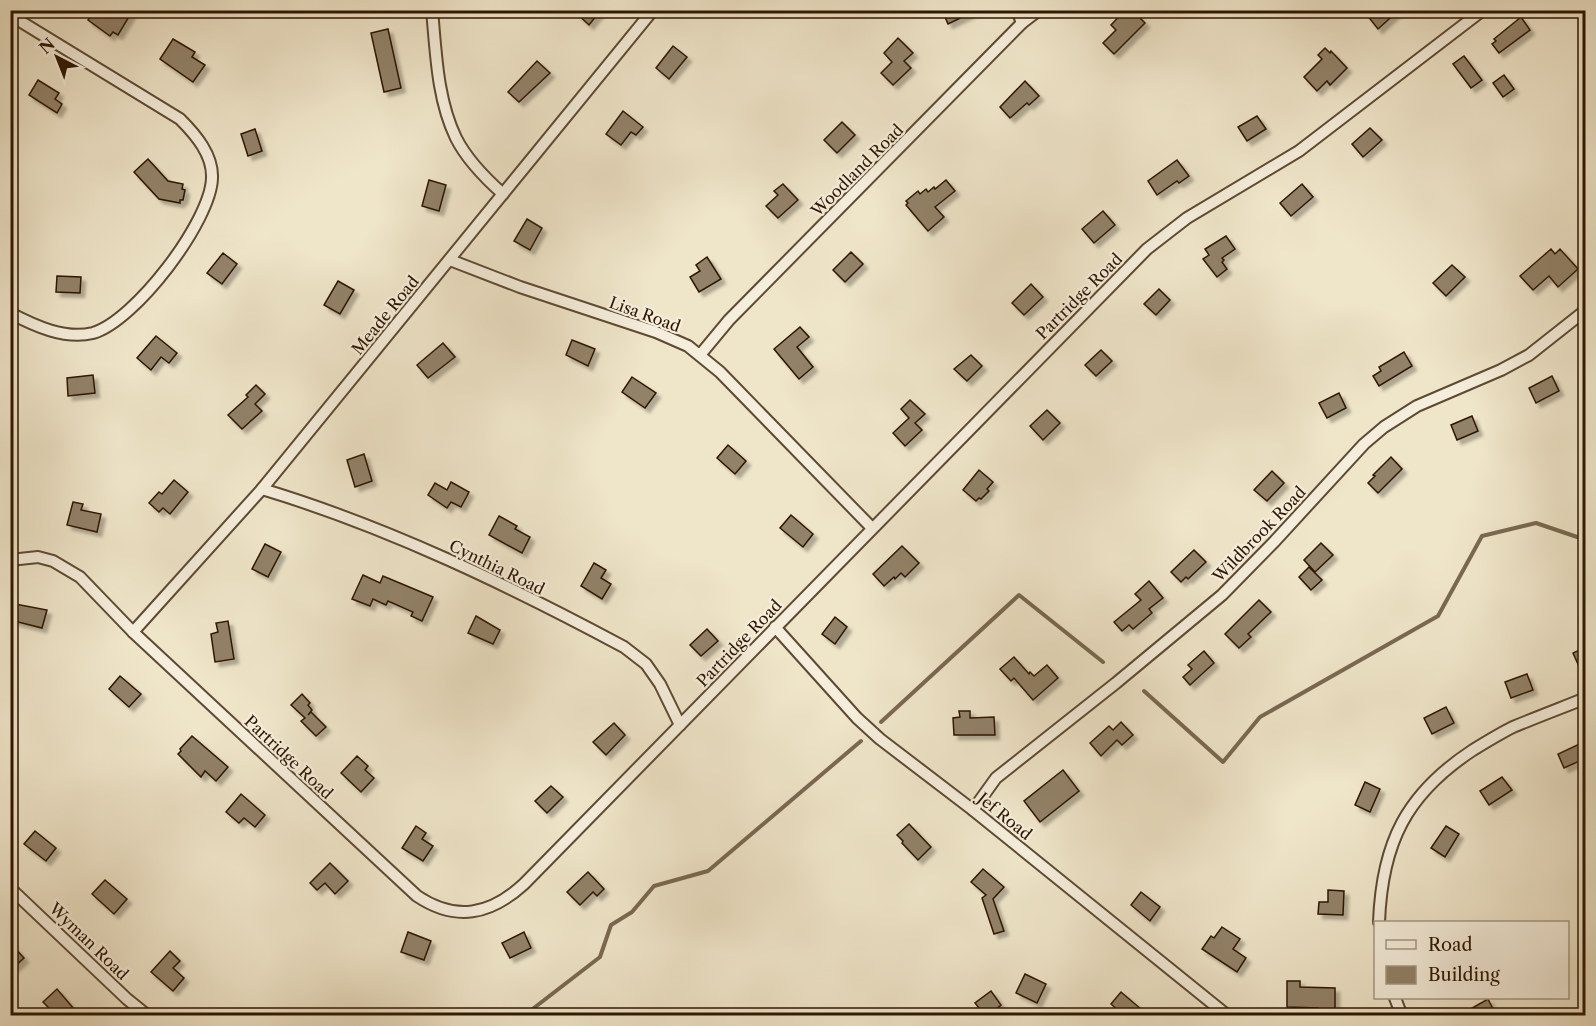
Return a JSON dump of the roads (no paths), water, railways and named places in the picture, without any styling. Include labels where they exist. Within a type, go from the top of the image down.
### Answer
[{"type":"street","points":[[432,10],[438,67],[452,128],[469,158],[484,177],[503,194]]},
{"type":"street","name":"Meade Road","points":[[133,632],[262,489],[653,10]]},
{"type":"street","points":[[1017,10],[1022,23]]},
{"type":"street","name":"Woodland Road","points":[[700,355],[722,328],[1022,23],[1039,10]]},
{"type":"street","name":"Partridge Road","points":[[10,560],[38,557],[53,561],[92,588],[133,632],[410,891],[434,906],[451,911],[479,910],[499,904],[524,884],[1110,284],[1166,232],[1193,213],[1299,151],[1483,10]]},
{"type":"street","points":[[10,15],[180,119],[197,135],[207,154],[212,176],[210,198],[200,219],[179,251],[145,294],[128,312],[107,328],[91,333],[67,334],[38,327],[10,313]]},
{"type":"street","name":"Lisa Road","points":[[450,260],[520,287],[673,338],[700,355],[720,372],[872,528]]},
{"type":"street","name":"Wildbrook Road","points":[[973,810],[996,778],[1222,595],[1364,444],[1384,427],[1417,406],[1501,370],[1529,355],[1586,310]]},
{"type":"street","name":"Cynthia Road","points":[[262,489],[305,502],[404,540],[476,572],[624,647],[646,664],[660,684],[680,725]]},
{"type":"street","name":"Jef Road","points":[[775,627],[857,718],[880,739],[973,810],[1228,1016]]},
{"type":"street","points":[[1379,921],[1380,897],[1395,837],[1408,812],[1434,779],[1464,757],[1512,728],[1586,698]]},
{"type":"street","name":"Wyman Road","points":[[10,888],[127,999],[148,1016]]},
{"type":"street","points":[[1395,999],[1402,1016]]},
{"type":"waterway","points":[[1144,691],[1223,762],[1260,717],[1438,616],[1482,536],[1536,523],[1586,540]]},
{"type":"waterway","points":[[881,722],[1019,595],[1103,662]]},
{"type":"waterway","points":[[530,1011],[600,957],[611,925],[632,912],[654,886],[708,871],[861,741]]}]
